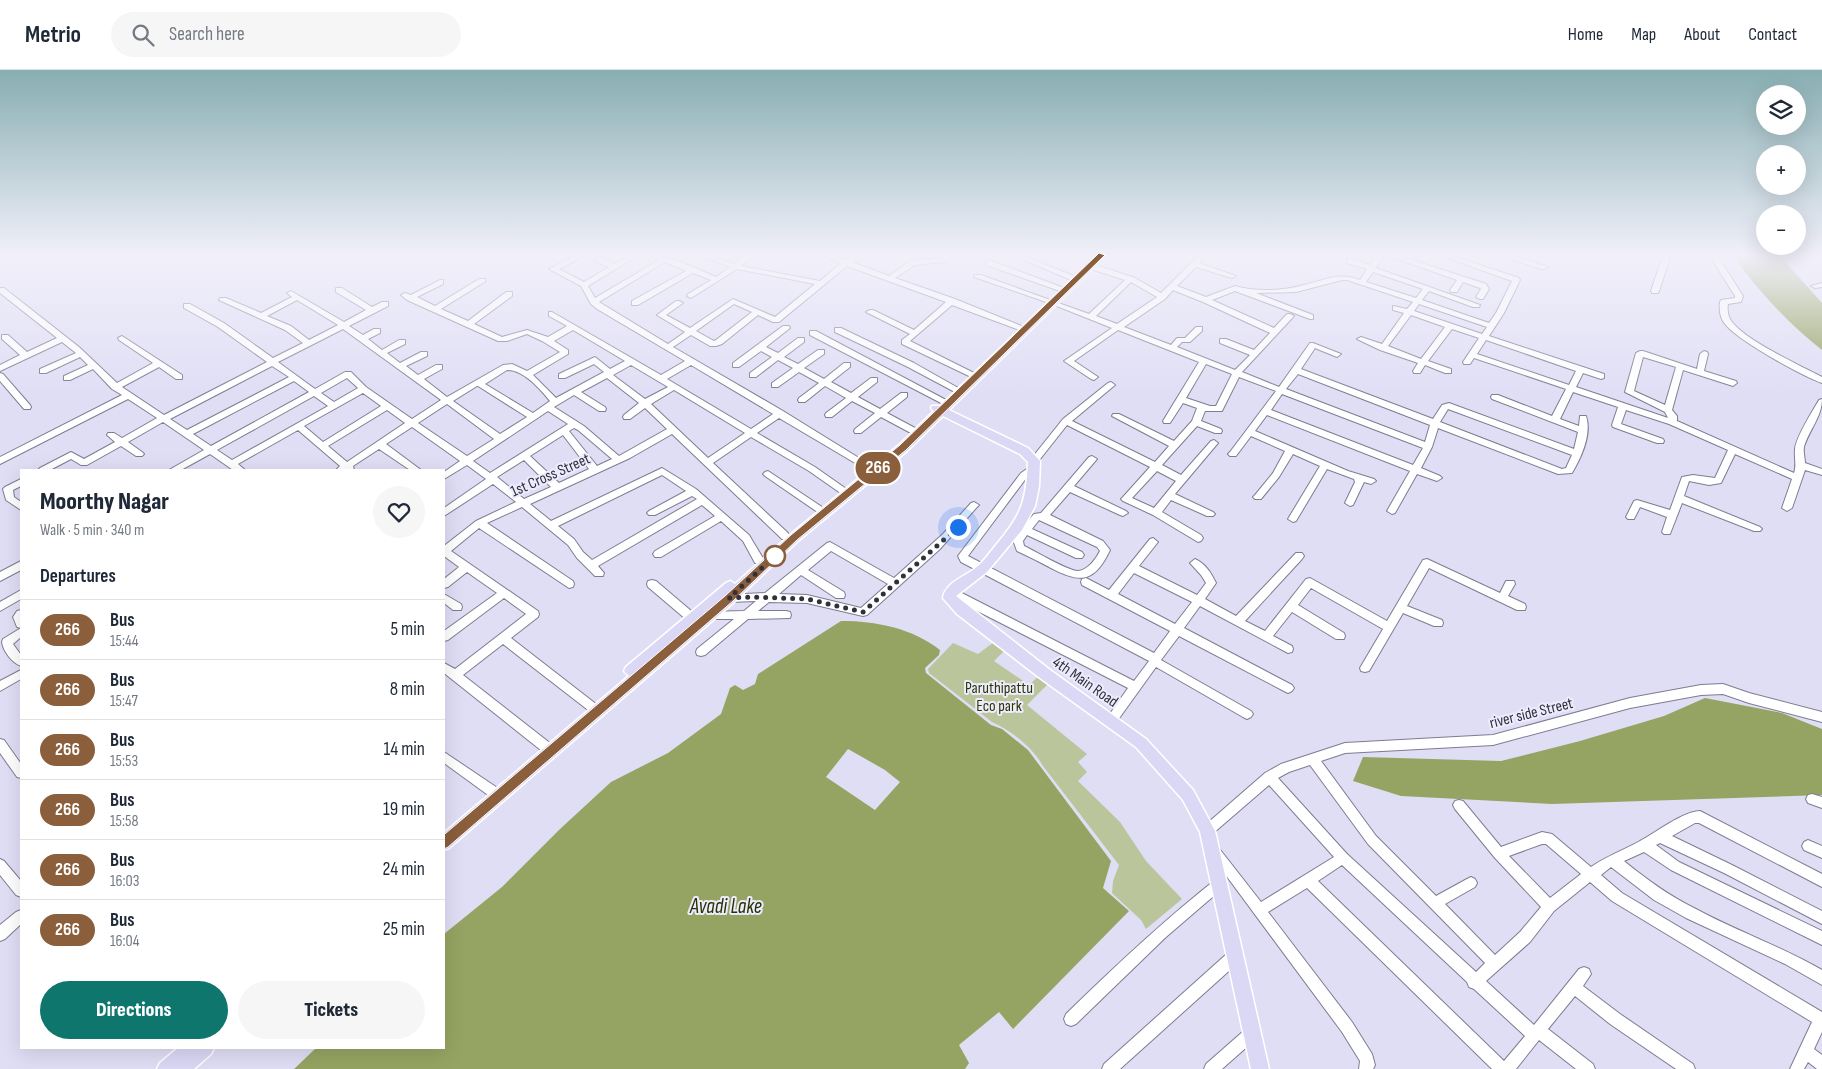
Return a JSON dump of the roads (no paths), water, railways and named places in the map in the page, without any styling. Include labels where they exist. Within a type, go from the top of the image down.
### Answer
[{"type":"main road","points":[[445,832],[492,791],[549,749],[710,615],[941,407],[1049,302]]},
{"type":"main road","points":[[445,842],[785,536],[842,490],[872,469],[912,430],[941,407],[972,374],[1023,328]]},
{"type":"main road","points":[[941,407],[1024,451],[1034,464],[1033,486],[1022,528],[983,569],[950,592]]},
{"type":"main road","name":"4th Main Road","points":[[950,592],[949,598],[962,610],[1045,674],[1141,743],[1188,795],[1207,830],[1260,1069]]},
{"type":"main road","points":[[166,1069],[190,1049]]},
{"type":"main road","points":[[180,1069],[204,1049]]},
{"type":"street","points":[[15,302],[81,354],[115,386],[212,450],[233,468],[298,426],[363,389]]},
{"type":"street","points":[[227,302],[288,328],[308,343]]},
{"type":"street","points":[[262,316],[285,302]]},
{"type":"street","points":[[303,302],[343,325],[500,438]]},
{"type":"street","points":[[358,302],[371,310]]},
{"type":"street","points":[[421,302],[468,325],[504,339],[529,331],[566,352],[527,375]]},
{"type":"street","points":[[435,308],[447,302]]},
{"type":"street","points":[[468,325],[499,302]]},
{"type":"street","points":[[594,302],[872,469]]},
{"type":"street","points":[[668,348],[731,302]]},
{"type":"street","points":[[733,302],[776,320],[797,302]]},
{"type":"street","points":[[951,302],[905,342],[972,374]]},
{"type":"street","points":[[954,302],[1023,328]]},
{"type":"street","points":[[1049,302],[1428,447]]},
{"type":"street","points":[[1090,317],[1106,302]]},
{"type":"street","points":[[1094,377],[1068,362],[1155,302]]},
{"type":"street","points":[[1209,302],[1275,332]]},
{"type":"street","points":[[1272,302],[1310,316]]},
{"type":"street","points":[[1383,348],[1418,302],[1491,326]]},
{"type":"street","points":[[1466,302],[1476,305]]},
{"type":"street","points":[[1506,302],[1470,359],[1572,389],[1672,422],[1798,478]]},
{"type":"street","points":[[1727,302],[1724,302],[1725,317],[1730,326],[1750,340],[1822,380]]},
{"type":"street","points":[[679,303],[661,315],[710,343],[716,344],[757,312]]},
{"type":"street","points":[[45,469],[71,455],[84,463],[164,418],[385,304]]},
{"type":"street","points":[[187,306],[221,325],[334,406]]},
{"type":"street","points":[[1396,308],[1601,376]]},
{"type":"street","points":[[870,312],[915,333]]},
{"type":"street","points":[[552,314],[812,469],[842,490]]},
{"type":"street","points":[[1181,399],[1209,409],[1219,409],[1237,373],[1253,353],[1290,316]]},
{"type":"street","points":[[548,341],[573,326]]},
{"type":"street","points":[[1417,371],[1450,326]]},
{"type":"street","points":[[736,365],[786,328]]},
{"type":"street","points":[[1172,348],[1180,340],[1187,340],[1199,329]]},
{"type":"street","points":[[838,330],[956,390]]},
{"type":"street","points":[[362,339],[377,331]]},
{"type":"street","points":[[813,333],[886,372],[941,407]]},
{"type":"street","points":[[5,337],[26,356]]},
{"type":"street","points":[[122,338],[179,377]]},
{"type":"street","points":[[0,368],[62,339]]},
{"type":"street","points":[[753,375],[801,340]]},
{"type":"street","points":[[1223,340],[1253,353]]},
{"type":"street","points":[[1361,340],[1448,371]]},
{"type":"street","points":[[382,353],[402,342]]},
{"type":"street","points":[[1233,454],[1313,345],[1337,354]]},
{"type":"street","points":[[760,347],[912,430]]},
{"type":"street","points":[[775,385],[821,352]]},
{"type":"street","points":[[43,370],[81,354]]},
{"type":"street","points":[[400,366],[424,354]]},
{"type":"street","points":[[1672,422],[1673,416],[1668,410],[1629,392],[1638,354],[1733,383]]},
{"type":"street","points":[[1700,372],[1704,354]]},
{"type":"street","points":[[886,372],[895,358]]},
{"type":"street","points":[[562,376],[594,360],[646,403],[785,536]]},
{"type":"street","points":[[445,475],[532,417],[632,361]]},
{"type":"street","points":[[661,379],[690,361]]},
{"type":"street","points":[[1167,421],[1204,361]]},
{"type":"street","points":[[115,386],[158,364]]},
{"type":"street","points":[[802,400],[847,365]]},
{"type":"street","points":[[66,378],[93,366]]},
{"type":"street","points":[[479,384],[508,366],[527,375],[546,390],[552,405],[618,460]]},
{"type":"street","points":[[1668,410],[1680,366]]},
{"type":"street","points":[[418,379],[439,367]]},
{"type":"street","points":[[1555,419],[1581,369]]},
{"type":"street","points":[[1296,370],[1561,472],[1569,471],[1578,454],[1584,431],[1583,418]]},
{"type":"street","points":[[176,469],[348,374],[363,389],[491,478],[522,502],[572,542],[580,555],[599,573]]},
{"type":"street","points":[[0,376],[27,407]]},
{"type":"street","points":[[187,434],[294,378]]},
{"type":"street","points":[[829,415],[874,380]]},
{"type":"street","points":[[298,426],[346,469],[379,444],[477,382],[532,417]]},
{"type":"street","points":[[0,390],[10,386]]},
{"type":"street","points":[[1111,386],[1066,421],[963,556],[968,562],[1154,660],[1248,714]]},
{"type":"street","points":[[627,417],[646,403],[674,387]]},
{"type":"street","points":[[575,392],[602,409]]},
{"type":"street","points":[[858,431],[904,394]]},
{"type":"street","points":[[0,461],[128,395]]},
{"type":"street","points":[[1495,397],[1584,431]]},
{"type":"street","points":[[1787,508],[1801,465],[1799,450],[1807,429],[1822,402]]},
{"type":"street","points":[[322,446],[387,406]]},
{"type":"street","points":[[1198,538],[1156,513],[1126,499],[1196,422],[1202,406]]},
{"type":"street","points":[[1392,510],[1428,447],[1436,424],[1445,407],[1449,406],[1578,454]]},
{"type":"street","points":[[1623,406],[1616,425],[1660,441]]},
{"type":"street","points":[[1265,411],[1437,478]]},
{"type":"street","points":[[708,462],[780,413]]},
{"type":"street","points":[[1116,416],[1174,445]]},
{"type":"street","points":[[1066,421],[1183,480]]},
{"type":"street","points":[[1196,422],[1218,431]]},
{"type":"street","points":[[445,512],[491,478],[574,424]]},
{"type":"street","name":"1st Cross Street","points":[[445,550],[479,523],[618,460],[673,429]]},
{"type":"street","points":[[564,431],[595,470]]},
{"type":"street","points":[[1250,432],[1325,464],[1371,481]]},
{"type":"street","points":[[111,435],[139,454]]},
{"type":"street","points":[[1156,513],[1214,443]]},
{"type":"street","points":[[379,444],[415,469]]},
{"type":"street","points":[[1667,532],[1685,479],[1694,478],[1706,482],[1718,481],[1733,448]]},
{"type":"street","points":[[1258,497],[1276,475],[1291,449]]},
{"type":"street","points":[[524,456],[557,487]]},
{"type":"street","points":[[1046,513],[1092,459]]},
{"type":"street","points":[[1293,519],[1325,464]]},
{"type":"street","points":[[1801,465],[1822,472]]},
{"type":"street","points":[[551,525],[662,470],[693,490],[746,538],[759,560]]},
{"type":"street","points":[[768,474],[819,509]]},
{"type":"street","points":[[1350,503],[1360,482],[1358,477]]},
{"type":"street","points":[[20,483],[8,489],[4,500],[20,507]]},
{"type":"street","points":[[1068,487],[1123,513]]},
{"type":"street","points":[[652,513],[693,490]]},
{"type":"street","points":[[1169,495],[1210,514]]},
{"type":"street","points":[[1679,498],[1757,529]]},
{"type":"street","points":[[591,565],[703,500]]},
{"type":"street","points":[[1630,517],[1637,503],[1673,515]]},
{"type":"street","points":[[729,598],[807,599],[863,612],[958,527],[974,504]]},
{"type":"street","points":[[1028,507],[1046,513],[1091,534]]},
{"type":"street","points":[[1037,516],[1045,517],[1100,544],[1105,550],[1086,574],[1079,576],[1071,574],[1020,548],[1018,540],[1022,528],[1037,516]]},
{"type":"street","points":[[658,554],[722,517]]},
{"type":"street","points":[[479,523],[569,584]]},
{"type":"street","points":[[1022,528],[1079,555]]},
{"type":"street","points":[[1111,595],[1153,542]]},
{"type":"street","points":[[701,652],[830,546],[894,583]]},
{"type":"street","points":[[445,552],[534,614],[455,675]]},
{"type":"street","points":[[1237,622],[1299,556]]},
{"type":"street","points":[[1111,721],[1211,584],[1205,572],[1195,563]]},
{"type":"street","points":[[1365,668],[1427,563],[1521,607]]},
{"type":"street","points":[[0,577],[20,566]]},
{"type":"street","points":[[445,583],[466,567]]},
{"type":"street","points":[[1132,567],[1288,649]]},
{"type":"street","points":[[801,570],[840,595]]},
{"type":"street","points":[[1086,582],[1288,688]]},
{"type":"street","points":[[1266,637],[1310,582],[1390,628]]},
{"type":"street","points":[[652,584],[692,618]]},
{"type":"street","points":[[1502,598],[1510,584]]},
{"type":"street","points":[[950,592],[1136,687]]},
{"type":"street","points":[[445,636],[504,593]]},
{"type":"street","points":[[3,602],[20,594]]},
{"type":"street","points":[[445,599],[457,607]]},
{"type":"street","points":[[1290,606],[1340,636]]},
{"type":"street","points":[[1400,607],[1438,623]]},
{"type":"street","points":[[710,615],[786,615]]},
{"type":"street","points":[[20,633],[8,642],[8,647],[20,660]]},
{"type":"street","points":[[502,638],[592,708]]},
{"type":"street","points":[[445,668],[549,749]]},
{"type":"street","points":[[0,686],[20,675]]},
{"type":"street","name":"river side Street","points":[[1207,830],[1270,777],[1285,768],[1345,748],[1493,740],[1630,703],[1701,690],[1723,689],[1748,698],[1822,717]]},
{"type":"street","points":[[0,744],[20,772]]},
{"type":"street","points":[[445,758],[492,791]]},
{"type":"street","points":[[1312,758],[1372,840],[1494,963]]},
{"type":"street","points":[[1270,777],[1343,858],[1474,982],[1536,1033],[1588,1069]]},
{"type":"street","points":[[1460,805],[1499,854],[1549,907]]},
{"type":"street","points":[[1474,982],[1525,937],[1549,907],[1590,876],[1613,861],[1645,846],[1694,817],[1698,817],[1822,880]]},
{"type":"street","points":[[1659,836],[1822,918]]},
{"type":"street","points":[[1499,854],[1542,838],[1548,838],[1590,876],[1617,897],[1822,1019],[1797,1069]]},
{"type":"street","points":[[1210,846],[1348,1027],[1367,1058],[1368,1065],[1366,1069]]},
{"type":"street","points":[[1645,846],[1675,866],[1822,938]]},
{"type":"street","points":[[1808,846],[1822,852]]},
{"type":"street","points":[[1260,910],[1343,858]]},
{"type":"street","points":[[1613,861],[1667,900],[1691,914],[1790,959],[1822,978]]},
{"type":"street","points":[[0,866],[20,890]]},
{"type":"street","points":[[1308,880],[1502,1069]]},
{"type":"street","points":[[1435,904],[1471,883]]},
{"type":"street","points":[[1071,1019],[1145,946],[1182,913],[1219,884]]},
{"type":"street","points":[[0,934],[20,917]]},
{"type":"street","points":[[1109,1069],[1235,956]]},
{"type":"street","points":[[1507,1069],[1584,974]]},
{"type":"street","points":[[1573,986],[1608,1015],[1636,1032],[1688,1069]]},
{"type":"street","points":[[1211,1069],[1252,1034]]},
{"type":"street","points":[[1805,1052],[1822,1064]]},
{"type":"water","points":[[1770,302],[1821,302],[1822,350]]},
{"type":"water","name":"Avadi Lake","points":[[841,621],[867,622],[893,627],[929,642],[940,650],[939,655],[925,668],[926,673],[991,725],[1002,729],[1028,750],[1111,861],[1103,888],[1129,911],[1013,1029],[999,1012],[959,1045],[969,1063],[965,1069],[294,1069],[315,1049],[445,1049],[445,933],[502,887],[560,829],[611,782],[668,753],[721,714],[730,688],[735,685],[743,690],[755,684],[758,674]],"holes":[[[848,749],[885,770],[900,782],[875,810],[826,777]]]},
{"type":"water","points":[[1705,698],[1782,713],[1822,729],[1822,795],[1552,804],[1401,796],[1353,781],[1363,757],[1501,761],[1580,741],[1664,716]]},
{"type":"park label","name":"Paruthipattu Eco park","points":[[999,696]]}]
